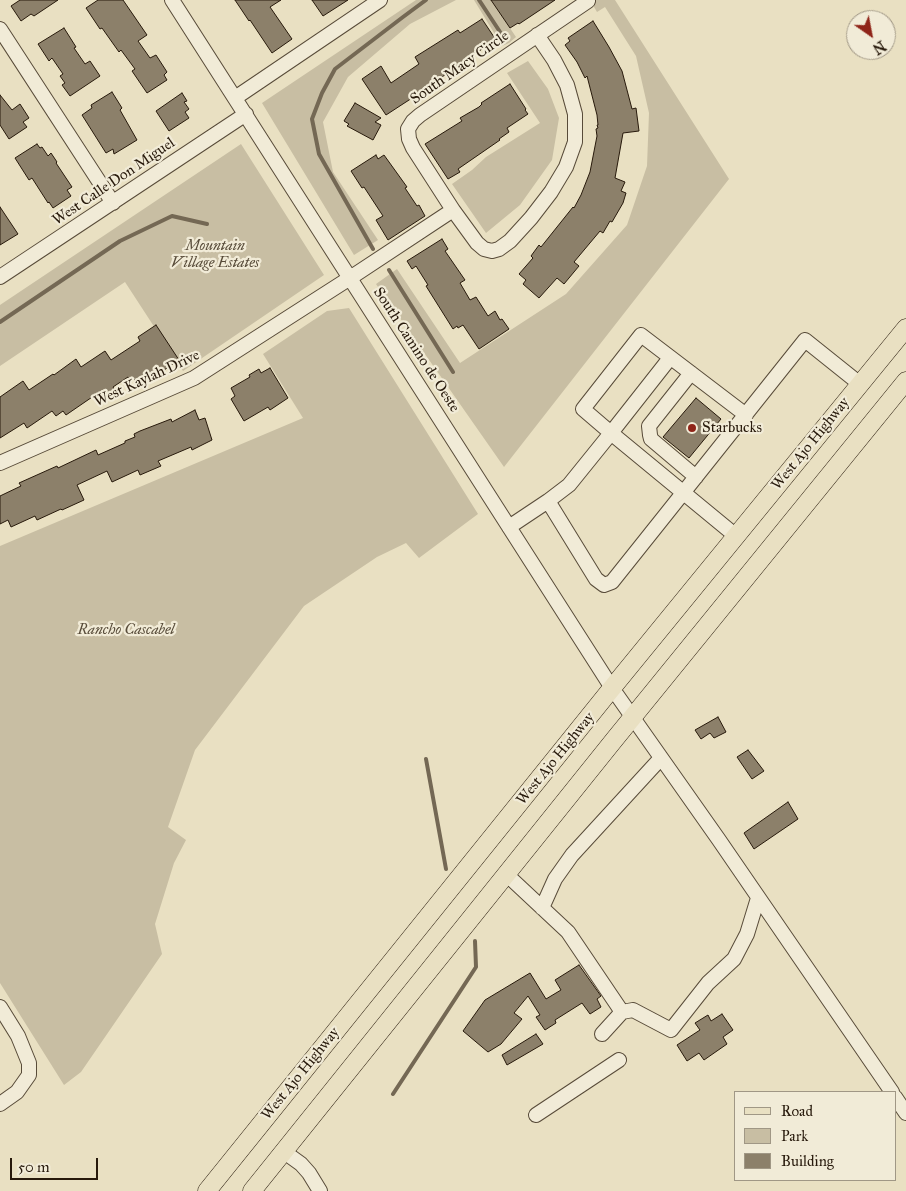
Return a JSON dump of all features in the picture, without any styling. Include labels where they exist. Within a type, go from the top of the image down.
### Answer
[{"type":"main road","name":"West Ajo Highway","points":[[207,1191],[612,688],[906,328]]},
{"type":"main road","points":[[252,1191],[506,874],[906,381]]},
{"type":"street","name":"South Camino de Oeste","points":[[172,0],[612,688],[891,1091]]},
{"type":"street","name":"South Macy Circle","points":[[538,35],[567,85],[575,114],[574,142],[566,167],[546,198],[510,241],[491,255],[477,243],[453,210],[413,148],[408,138],[408,129],[420,115],[588,0]]},
{"type":"street","points":[[236,98],[377,1]]},
{"type":"street","points":[[0,29],[113,203]]},
{"type":"street","name":"West Calle Don Miguel","points":[[0,277],[246,114]]},
{"type":"street","points":[[350,278],[453,210]]},
{"type":"street","name":"West Kaylah Drive","points":[[0,463],[194,378],[350,278]]},
{"type":"street","points":[[736,536],[583,409],[641,335],[746,414]]},
{"type":"street","points":[[548,501],[596,579],[604,585],[612,582],[805,340],[860,384]]},
{"type":"street","points":[[509,526],[570,485],[670,358]]},
{"type":"street","points":[[691,373],[649,426],[651,439],[696,477]]},
{"type":"street","points":[[542,908],[554,879],[572,855],[661,758]]},
{"type":"street","points":[[506,874],[568,932],[622,1012]]},
{"type":"street","points":[[602,1034],[622,1012],[633,1010],[671,1030],[708,983],[734,959],[747,934],[758,898]]},
{"type":"street","points":[[0,1007],[18,1036],[30,1064],[29,1075],[17,1092],[0,1104]]},
{"type":"street","points":[[536,1114],[620,1060]]},
{"type":"street","points":[[896,1098],[906,1113]]},
{"type":"street","points":[[283,1152],[301,1164],[320,1191]]},
{"type":"green space","points":[[416,0],[456,0],[410,24],[348,77],[323,122],[333,172],[378,240],[354,255],[262,103]]},
{"type":"green space","points":[[474,0],[491,0],[516,37],[502,46]]},
{"type":"green space","points":[[590,0],[615,0],[729,179],[504,467],[376,284],[397,269],[460,363],[566,294],[627,225],[647,166],[649,113],[636,56],[605,7],[597,12]]},
{"type":"green space","points":[[528,61],[548,89],[559,118],[552,160],[520,205],[486,233],[452,184],[486,157],[540,123],[507,73]]},
{"type":"green space","name":"Mountain Village Estates","points":[[241,144],[324,275],[183,371],[125,282],[0,366],[0,305]]},
{"type":"green space","name":"Rancho Cascabel","points":[[349,308],[478,514],[419,558],[406,543],[377,557],[304,606],[195,750],[168,827],[186,840],[174,863],[155,924],[162,954],[81,1072],[64,1085],[0,983],[0,546],[303,418],[263,354],[327,311]]},
{"type":"building","points":[[20,0],[58,0],[34,16],[31,14],[21,21],[11,6]]},
{"type":"building","points":[[98,0],[123,0],[147,35],[138,41],[150,58],[156,55],[167,72],[164,75],[167,80],[147,93],[132,71],[135,69],[121,50],[119,52],[102,28],[100,29],[86,8]]},
{"type":"building","points":[[235,0],[281,0],[270,7],[292,39],[272,53]]},
{"type":"building","points":[[312,0],[348,0],[323,16]]},
{"type":"building","points":[[491,0],[555,0],[510,28]]},
{"type":"building","points":[[482,19],[496,40],[386,115],[362,79],[381,66],[391,83],[419,64],[415,57],[458,30],[460,33]]},
{"type":"building","points":[[593,21],[622,71],[632,109],[636,108],[639,131],[623,133],[615,178],[625,182],[621,191],[626,193],[623,203],[612,222],[610,221],[603,233],[600,231],[574,262],[579,266],[564,284],[557,278],[539,298],[523,284],[526,280],[519,274],[533,258],[531,256],[539,245],[541,247],[574,208],[590,172],[597,136],[596,129],[598,128],[597,115],[587,76],[585,78],[565,45],[570,41],[568,38]]},
{"type":"building","points":[[64,28],[85,64],[90,61],[100,76],[70,96],[62,85],[65,83],[60,76],[63,74],[52,58],[49,61],[38,44]]},
{"type":"building","points":[[510,84],[528,114],[507,128],[509,132],[500,140],[458,169],[460,172],[448,179],[425,144],[462,121],[460,118],[479,107],[481,103]]},
{"type":"building","points":[[112,92],[137,140],[114,154],[113,149],[106,153],[82,115],[92,108],[91,105]]},
{"type":"building","points":[[182,93],[187,101],[184,102],[189,109],[185,112],[189,118],[169,131],[156,111]]},
{"type":"building","points":[[0,95],[12,110],[20,104],[29,118],[23,122],[27,127],[9,139],[0,125]]},
{"type":"building","points":[[355,103],[381,118],[375,122],[381,125],[373,140],[347,126],[349,124],[344,121]]},
{"type":"building","points":[[37,144],[40,148],[42,147],[48,156],[51,153],[72,187],[67,190],[71,196],[53,208],[32,178],[29,180],[15,158]]},
{"type":"building","points":[[376,155],[378,159],[384,155],[425,216],[388,240],[376,220],[383,216],[351,171]]},
{"type":"building","points":[[0,207],[18,234],[0,245]]},
{"type":"building","points":[[442,239],[448,249],[445,251],[465,280],[460,283],[470,300],[476,297],[488,316],[495,311],[500,320],[502,319],[509,329],[479,349],[463,325],[453,329],[426,286],[428,285],[416,266],[412,269],[407,261]]},
{"type":"building","points":[[156,325],[179,360],[161,372],[159,369],[137,383],[133,378],[130,380],[128,377],[113,387],[116,392],[106,399],[101,391],[66,415],[63,411],[56,416],[52,411],[27,428],[24,423],[0,438],[0,397],[23,381],[29,390],[76,359],[81,367],[105,351],[111,360],[140,341],[138,337]]},
{"type":"building","points":[[270,368],[288,398],[270,410],[268,407],[244,421],[231,399],[235,396],[231,388],[250,377],[249,375],[259,369],[261,373]]},
{"type":"building","name":"Starbucks","points":[[696,398],[721,419],[689,458],[663,437]]},
{"type":"building","points":[[195,410],[199,420],[205,418],[212,440],[192,450],[191,447],[158,461],[161,466],[140,475],[138,470],[112,482],[107,471],[77,485],[84,500],[37,520],[35,516],[11,527],[8,520],[0,524],[0,496],[21,486],[19,483],[57,466],[58,468],[96,450],[98,455],[125,443],[125,441],[135,437],[134,434],[140,431],[171,419],[172,422]]},
{"type":"building","points":[[718,717],[726,732],[714,738],[710,733],[701,739],[695,730]]},
{"type":"building","points":[[748,750],[764,771],[752,779],[737,757]]},
{"type":"building","points":[[788,802],[798,819],[754,849],[744,833]]},
{"type":"building","points":[[579,965],[601,996],[597,999],[601,1007],[590,1014],[582,1003],[555,1020],[556,1023],[545,1030],[536,1017],[540,1015],[528,996],[514,1013],[522,1019],[501,1044],[488,1052],[463,1031],[485,1000],[530,973],[546,999],[561,990],[555,980]]},
{"type":"building","points":[[722,1014],[733,1030],[723,1037],[727,1044],[704,1060],[699,1053],[687,1061],[677,1045],[700,1030],[695,1023],[708,1015],[711,1021]]},
{"type":"building","points":[[536,1034],[543,1044],[507,1065],[502,1055]]},
{"type":"waterway","points":[[373,249],[319,154],[312,119],[322,93],[335,69],[426,0]]},
{"type":"waterway","points":[[479,0],[504,38]]},
{"type":"waterway","points":[[0,322],[120,241],[172,216],[207,224]]},
{"type":"waterway","points":[[389,270],[453,372]]},
{"type":"waterway","points":[[426,759],[446,869]]},
{"type":"waterway","points":[[393,1094],[476,967],[475,941]]},
{"type":"place","name":"Starbucks","points":[[692,428]]}]
